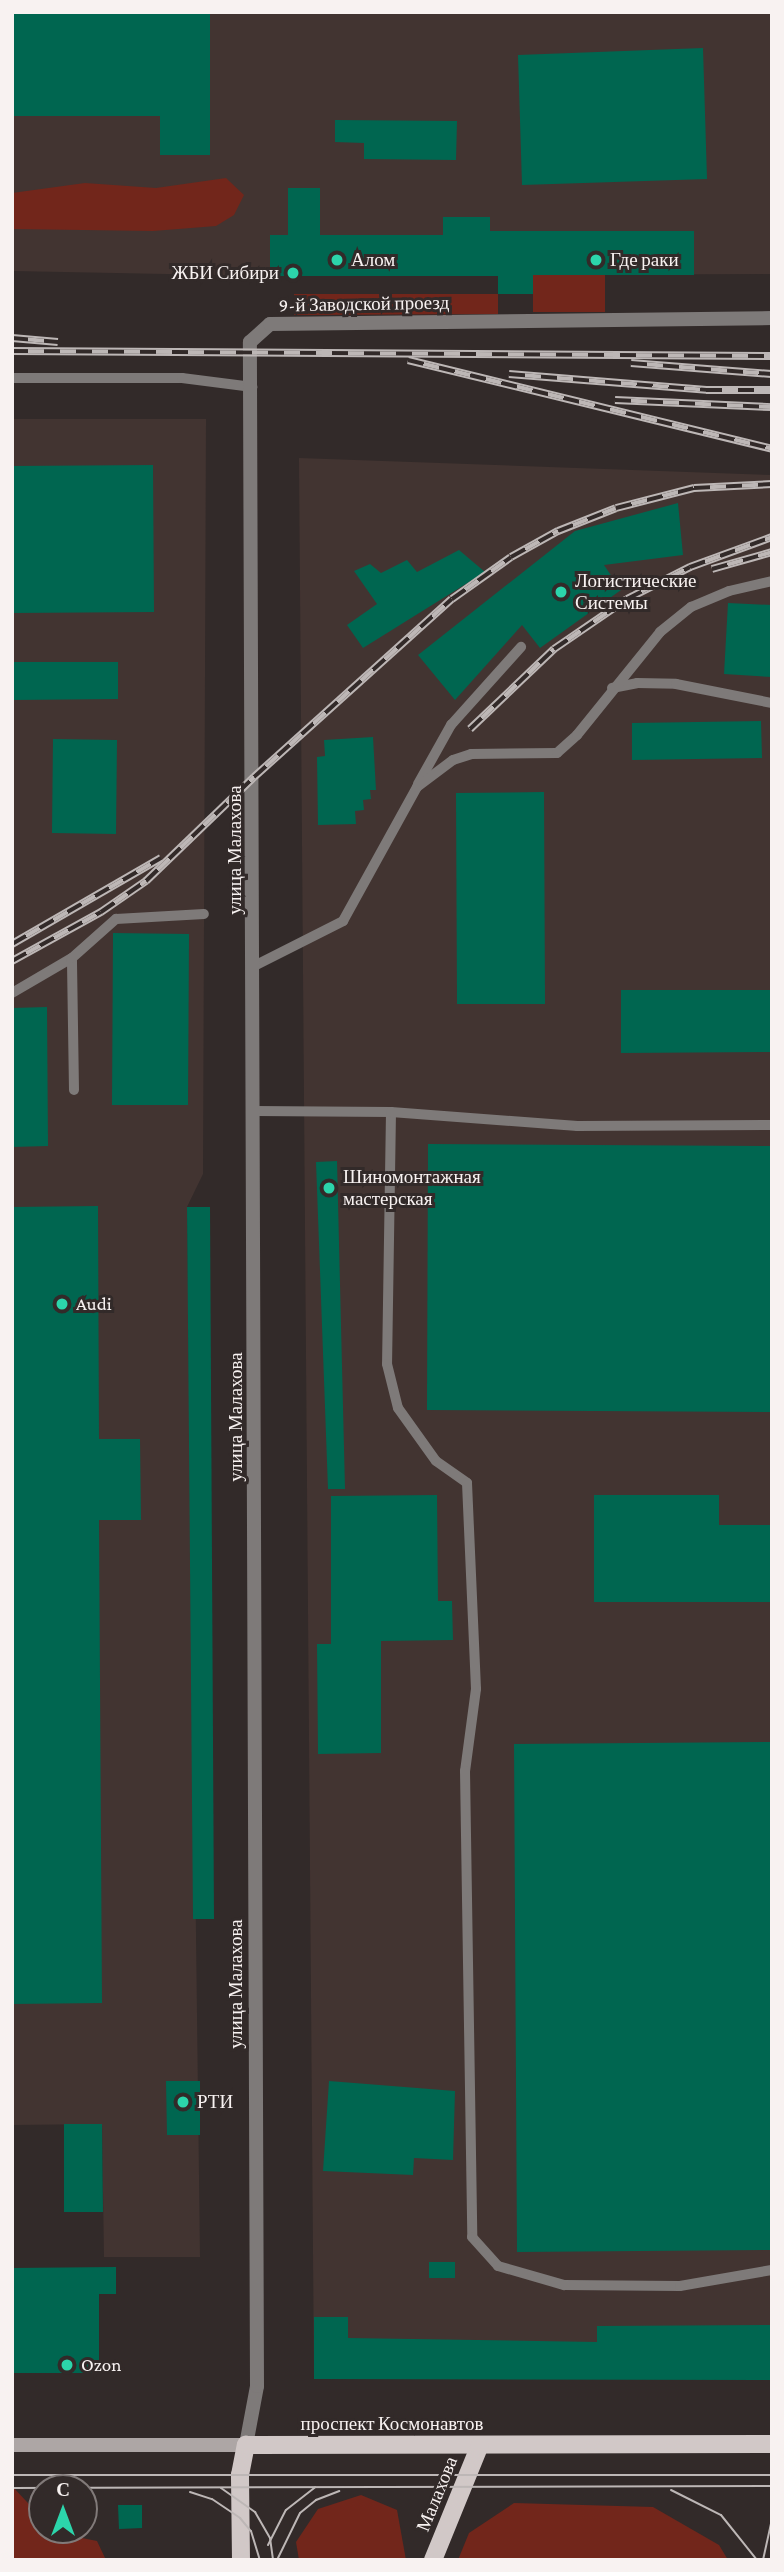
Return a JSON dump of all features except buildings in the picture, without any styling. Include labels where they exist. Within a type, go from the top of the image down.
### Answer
[{"type":"main road","name":"проспект Космонавтов","points":[[12,2445],[772,2444]]},
{"type":"main road","points":[[241,2560],[240,2475],[246,2445]]},
{"type":"main road","name":"Малахова","points":[[433,2560],[480,2445]]},
{"type":"street","name":"9-й Заводской проезд","points":[[252,387],[250,342],[270,324],[769,317]]},
{"type":"street","name":"улица Малахова","points":[[246,2445],[257,2386],[252,387]]},
{"type":"lane","points":[[12,379],[182,378],[252,387]]},
{"type":"lane","points":[[417,788],[453,760],[471,754],[557,753],[577,735],[612,688],[660,632],[691,607],[729,591],[772,581]]},
{"type":"lane","points":[[254,965],[343,921],[451,724],[521,647]]},
{"type":"lane","points":[[612,688],[637,682],[676,684],[772,703]]},
{"type":"lane","points":[[12,993],[72,958],[116,919],[204,914]]},
{"type":"lane","points":[[72,958],[74,1090]]},
{"type":"lane","points":[[255,1111],[391,1112],[577,1126],[772,1125]]},
{"type":"lane","points":[[391,1112],[387,1364],[398,1408],[436,1461],[467,1483],[476,1689],[465,1771],[472,2237],[498,2266],[564,2285],[680,2286],[772,2270]]},
{"type":"shaded area","points":[[12,12],[772,12],[772,274],[270,276],[12,271]]},
{"type":"shaded area","points":[[226,178],[244,195],[234,215],[216,226],[153,231],[12,229],[12,193],[85,183],[156,188]]},
{"type":"shaded area","points":[[533,275],[605,275],[605,312],[533,312]]},
{"type":"shaded area","points":[[294,294],[498,294],[498,314],[294,315]]},
{"type":"shaded area","points":[[12,419],[206,419],[203,1174],[187,1207],[200,2257],[104,2257],[102,2124],[12,2125]]},
{"type":"shaded area","points":[[299,458],[772,475],[772,2379],[314,2379]]},
{"type":"shaded area","points":[[12,2486],[28,2503],[28,2544],[98,2543],[106,2560],[12,2560]]},
{"type":"shaded area","points":[[361,2495],[397,2510],[406,2560],[299,2560],[296,2542],[318,2509]]},
{"type":"shaded area","points":[[514,2503],[653,2507],[719,2545],[728,2560],[458,2560],[469,2533]]},
{"type":"tram line","points":[[12,2475],[772,2475]]},
{"type":"tram line","points":[[12,2488],[772,2486]]},
{"type":"tram line","points":[[268,2545],[286,2510],[315,2487]]},
{"type":"tram line","points":[[221,2488],[255,2512],[270,2538],[273,2560]]},
{"type":"tram line","points":[[671,2490],[721,2515],[757,2560]]},
{"type":"tram line","points":[[277,2560],[300,2513],[316,2500],[339,2491]]},
{"type":"tram line","points":[[190,2492],[212,2499],[240,2518],[251,2531],[260,2560]]},
{"type":"tram line","points":[[763,2560],[772,2519]]},
{"type":"railway","points":[[12,338],[58,342]]},
{"type":"railway","points":[[12,351],[772,356]]},
{"type":"railway","points":[[408,360],[772,449]]},
{"type":"railway","points":[[631,363],[772,374]]},
{"type":"railway","points":[[509,374],[706,390],[772,390]]},
{"type":"railway","points":[[615,400],[772,407]]},
{"type":"railway","points":[[12,961],[101,912],[146,881],[254,777],[452,599],[511,557],[558,531],[616,508],[694,488],[772,484]]},
{"type":"railway","points":[[470,729],[554,649],[627,599],[690,567],[772,537]]},
{"type":"railway","points":[[712,569],[772,552]]},
{"type":"railway","points":[[12,944],[161,858]]},
{"type":"place","name":"Алом","points":[[337,260]]},
{"type":"place","name":"Где раки","points":[[596,260]]},
{"type":"place","name":"ЖБИ Сибири","points":[[293,273]]},
{"type":"place","name":"Логистические Системы","points":[[561,592]]},
{"type":"place","name":"Шиномонтажная мастерская","points":[[329,1188]]},
{"type":"place","name":"Audi","points":[[62,1304]]},
{"type":"place","name":"РТИ","points":[[183,2102]]},
{"type":"place","name":"Ozon","points":[[67,2365]]}]
